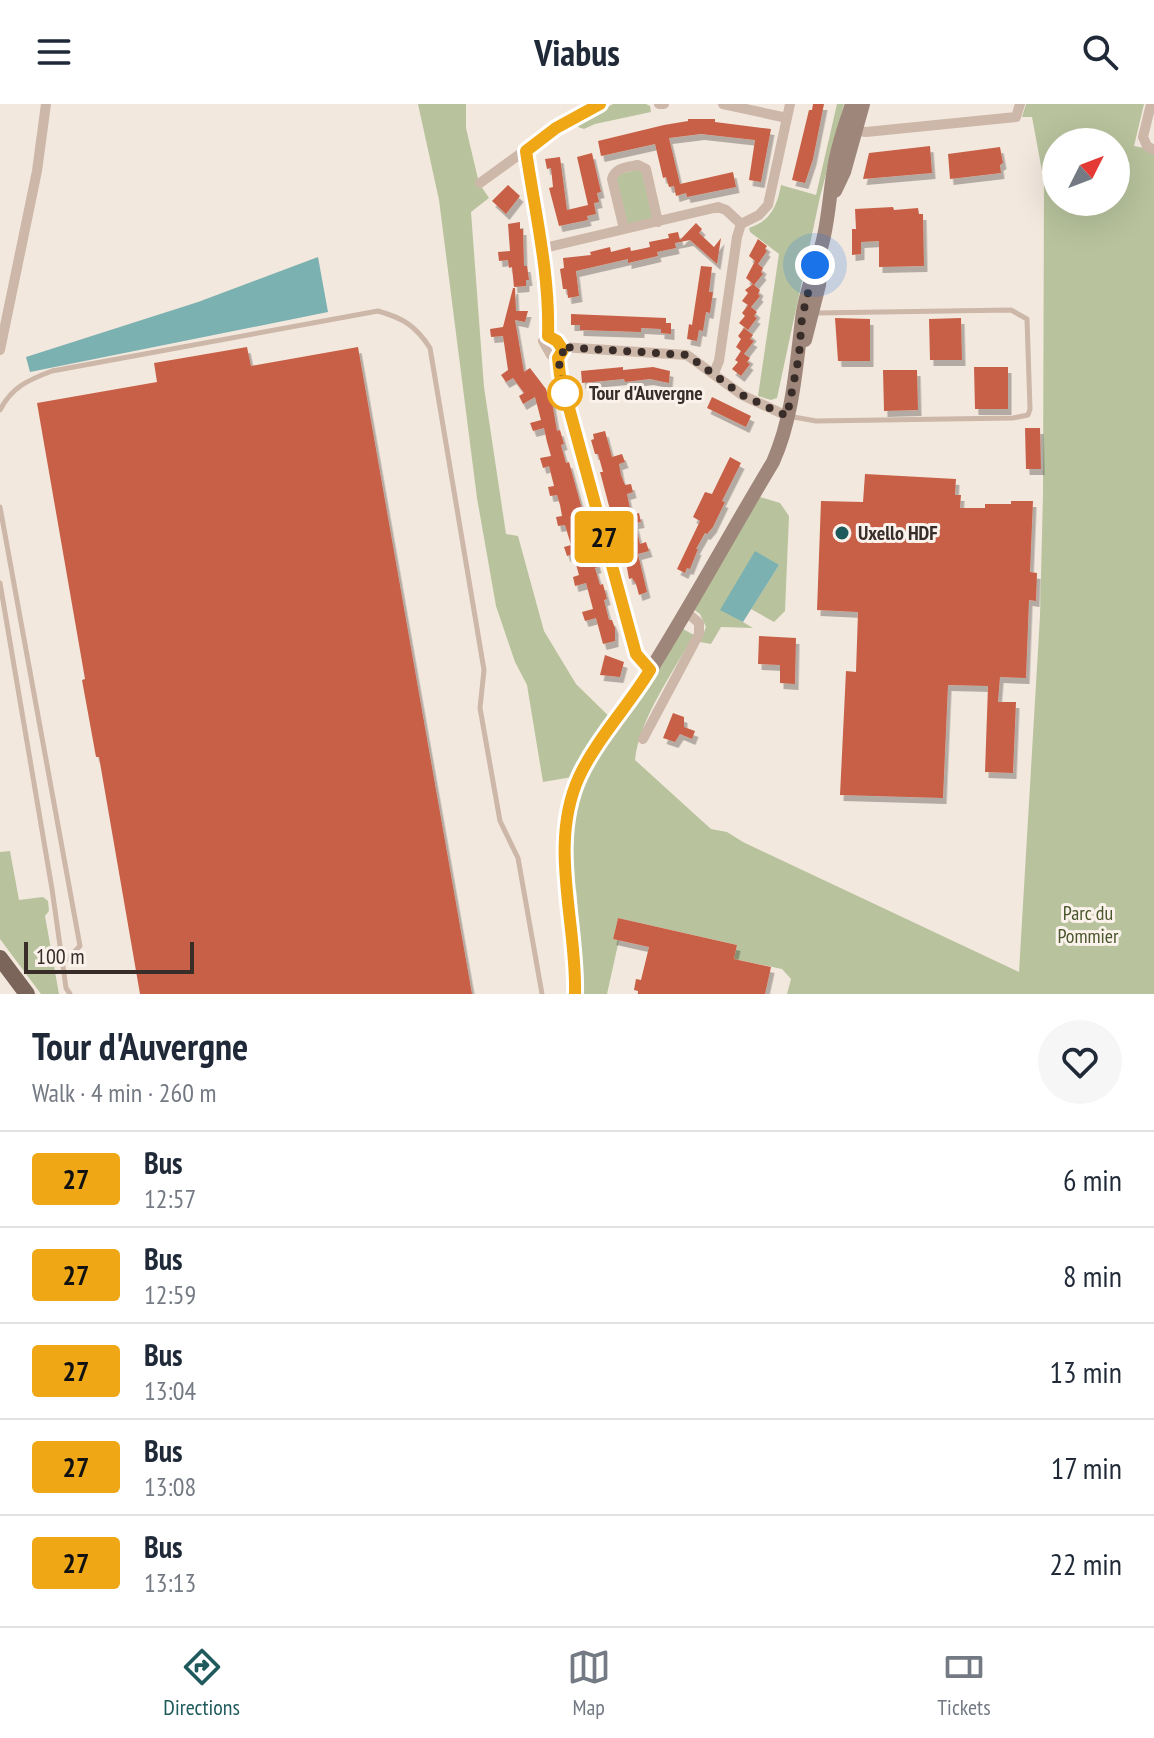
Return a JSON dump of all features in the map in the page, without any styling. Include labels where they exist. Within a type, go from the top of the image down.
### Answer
[{"type":"main road","points":[[575,994],[576,973],[565,869],[565,823],[579,775],[650,670],[781,444],[808,312],[819,285],[821,247],[832,199],[844,172],[852,104]]},
{"type":"main road","points":[[849,130],[863,104]]},
{"type":"main road","points":[[0,958],[27,994]]},
{"type":"street","points":[[0,350],[37,171],[46,104]]},
{"type":"street","points":[[480,183],[556,128],[600,104]]},
{"type":"street","points":[[723,104],[787,118]]},
{"type":"street","points":[[714,373],[719,361],[737,237],[741,224],[759,215],[768,205],[790,104]]},
{"type":"street","points":[[849,130],[1016,117],[1020,104]]},
{"type":"street","points":[[1151,104],[1143,137],[1147,146],[1154,150]]},
{"type":"street","points":[[526,151],[549,318],[548,336],[560,352],[560,375],[636,654],[650,670]]},
{"type":"street","points":[[624,229],[612,179],[620,169],[638,165],[646,169],[658,222]]},
{"type":"street","points":[[540,249],[720,207],[741,224]]},
{"type":"street","points":[[560,352],[683,354],[694,358],[742,395],[787,416]]},
{"type":"street","points":[[643,739],[699,634],[699,623],[685,611]]},
{"type":"lane","points":[[0,410],[11,392],[26,380],[52,371],[378,311],[399,317],[417,328],[430,348],[484,670],[480,708],[500,821],[518,858],[542,994]]},
{"type":"lane","points":[[787,416],[816,421],[1013,418],[1028,415],[1030,409],[1027,319],[1018,312],[808,312]]},
{"type":"lane","points":[[0,507],[80,946],[63,963]]},
{"type":"lane","points":[[0,583],[66,988],[70,994]]},
{"type":"green space","name":"Parc du Pommier","points":[[418,104],[466,104],[466,128],[479,183],[489,198],[471,212],[484,387],[506,534],[518,536],[544,631],[576,684],[620,727],[681,628],[694,635],[650,712],[635,760],[711,829],[727,832],[1019,972],[1040,616],[1044,216],[1130,216],[1130,128],[1042,128],[1042,171],[1032,117],[1022,117],[1026,104],[1144,104],[1134,146],[1154,150],[1154,994],[787,994],[791,979],[782,969],[734,959],[737,945],[618,918],[613,939],[619,940],[607,994],[582,994],[576,889],[567,889],[565,869],[578,776],[543,782],[527,685],[515,662],[496,606],[477,498],[439,200]]},
{"type":"green space","points":[[613,104],[646,104],[651,112],[584,129],[578,127],[579,123]]},
{"type":"green space","points":[[837,104],[844,104],[820,197],[777,398],[771,400],[758,396],[779,254],[749,228],[772,212],[781,185],[816,195]]},
{"type":"green space","points":[[639,169],[654,218],[627,224],[616,177]]},
{"type":"green space","points":[[760,497],[780,503],[789,516],[785,611],[774,622],[751,609],[779,565],[721,609],[753,628],[721,627],[711,644],[700,642],[706,627],[700,614],[693,609]]},
{"type":"green space","points":[[10,851],[19,900],[43,897],[48,901],[49,911],[45,916],[59,994],[41,994],[0,939],[0,852]]},
{"type":"water","points":[[318,257],[328,312],[30,372],[26,357],[198,302]]},
{"type":"water","points":[[755,551],[779,565],[743,622],[720,610]]},
{"type":"building","points":[[813,104],[824,104],[805,183],[792,180]]},
{"type":"building","points":[[688,119],[715,119],[715,122],[771,129],[761,182],[749,180],[755,140],[701,134],[669,138],[680,184],[733,172],[736,187],[687,197],[686,193],[676,196],[674,186],[669,187],[666,177],[663,178],[655,144],[601,156],[598,141]]},
{"type":"building","points":[[930,146],[932,173],[863,179],[869,153]]},
{"type":"building","points":[[1000,147],[1001,173],[950,179],[948,154]]},
{"type":"building","points":[[592,153],[601,192],[597,193],[599,202],[594,203],[596,214],[587,216],[588,220],[559,226],[549,188],[553,187],[551,168],[547,169],[545,159],[560,157],[567,210],[588,205],[577,157]]},
{"type":"building","points":[[508,185],[520,196],[506,214],[492,201]]},
{"type":"building","points":[[893,207],[894,210],[918,208],[919,214],[923,214],[924,266],[879,267],[879,241],[861,242],[861,254],[852,255],[855,209]]},
{"type":"building","points":[[520,222],[524,266],[527,266],[529,280],[526,280],[526,286],[514,287],[512,267],[509,268],[508,260],[499,261],[498,252],[510,251],[508,224]]},
{"type":"building","points":[[696,223],[702,229],[699,233],[714,247],[721,238],[717,264],[690,240],[675,243],[676,248],[657,252],[658,256],[628,263],[628,259],[576,271],[579,296],[568,298],[567,289],[563,289],[560,269],[564,268],[563,258],[591,255],[590,252],[610,247],[611,252],[630,247],[631,251],[650,247],[649,242],[669,238],[668,234],[678,232],[680,240]]},
{"type":"building","points":[[758,239],[767,246],[767,251],[758,264],[763,268],[763,274],[754,285],[760,290],[760,296],[751,307],[757,312],[754,316],[757,318],[748,330],[739,323],[748,305],[742,301],[748,293],[745,290],[753,284],[746,278],[755,261],[749,256]]},
{"type":"building","points":[[701,266],[712,267],[709,292],[713,292],[710,313],[706,312],[703,331],[699,330],[697,341],[687,339]]},
{"type":"building","points":[[513,288],[516,311],[528,311],[525,322],[515,320],[524,372],[530,368],[546,389],[548,397],[551,396],[557,431],[560,430],[564,444],[561,445],[566,463],[569,462],[598,567],[595,568],[607,599],[604,600],[609,620],[615,628],[615,641],[603,644],[596,618],[585,621],[582,612],[593,609],[586,583],[575,586],[573,577],[579,575],[573,554],[567,556],[564,547],[571,545],[565,525],[558,526],[556,517],[562,516],[560,505],[557,495],[550,496],[548,487],[554,486],[549,466],[543,468],[540,458],[551,456],[544,428],[533,431],[530,423],[541,420],[535,397],[523,404],[519,396],[524,393],[513,378],[506,382],[501,375],[508,370],[503,336],[491,337],[490,329],[503,327]]},
{"type":"building","points":[[571,314],[666,318],[666,323],[671,323],[671,334],[661,333],[661,329],[641,328],[641,332],[580,330],[580,325],[571,325]]},
{"type":"building","points":[[835,318],[870,319],[870,361],[838,361]]},
{"type":"building","points":[[961,318],[962,360],[930,360],[929,319]]},
{"type":"building","points":[[744,328],[753,335],[750,339],[754,341],[744,354],[750,358],[747,362],[750,364],[741,376],[732,369],[738,362],[735,360],[741,351],[736,347],[741,339],[738,336]]},
{"type":"building","points":[[247,347],[251,366],[358,347],[472,994],[140,994],[99,757],[96,757],[82,680],[85,679],[37,403],[157,382],[154,363]]},
{"type":"building","points":[[623,367],[623,370],[653,367],[670,371],[669,383],[650,379],[625,382],[624,379],[582,383],[581,371]]},
{"type":"building","points":[[974,367],[1008,367],[1008,409],[975,409]]},
{"type":"building","points":[[883,370],[917,370],[918,410],[884,411]]},
{"type":"building","points":[[712,397],[751,416],[746,427],[707,408]]},
{"type":"building","points":[[1025,428],[1040,428],[1041,469],[1026,469]]},
{"type":"building","points":[[605,431],[612,457],[622,454],[625,462],[619,464],[621,475],[625,485],[631,484],[633,492],[627,494],[629,504],[632,515],[639,513],[641,522],[635,523],[640,544],[646,542],[649,551],[638,554],[647,592],[639,595],[636,584],[632,578],[629,579],[623,546],[620,547],[600,472],[603,472],[591,440],[594,439],[593,434]]},
{"type":"building","points":[[730,457],[741,463],[713,527],[705,533],[690,569],[687,568],[685,573],[677,569],[700,521],[693,517],[705,492],[712,494]]},
{"type":"building","points":[[865,474],[956,479],[955,495],[961,495],[960,508],[1033,501],[1030,572],[1037,573],[1036,601],[1029,600],[1026,678],[1000,677],[998,702],[1016,702],[1013,773],[985,772],[988,686],[948,685],[943,798],[840,795],[846,671],[856,672],[858,612],[817,610],[821,501],[863,502]]},
{"type":"building","points":[[759,636],[796,638],[795,684],[780,683],[780,665],[758,664]]},
{"type":"building","points":[[605,655],[624,662],[620,677],[600,675]]},
{"type":"building","points":[[673,713],[684,717],[684,727],[695,731],[692,739],[680,734],[675,742],[663,738]]},
{"type":"building","points":[[618,918],[737,945],[734,959],[771,967],[765,994],[638,994],[634,990],[636,979],[641,980],[649,947],[613,939]]},
{"type":"bus line","name":"27","points":[[575,994],[576,973],[565,869],[565,823],[571,797],[579,775],[650,670],[636,654],[560,375],[558,358],[563,350],[557,341],[548,336],[549,318],[526,151],[556,128],[600,104]]},
{"type":"place","name":"Tour d'Auvergne","points":[[565,393]]},
{"type":"place","name":"Uxello HDF","points":[[842,533]]},
{"type":"route","points":[[565,393],[558,358],[563,352],[561,347],[673,353],[694,358],[742,395],[787,416],[799,356],[802,317],[815,265]]}]
